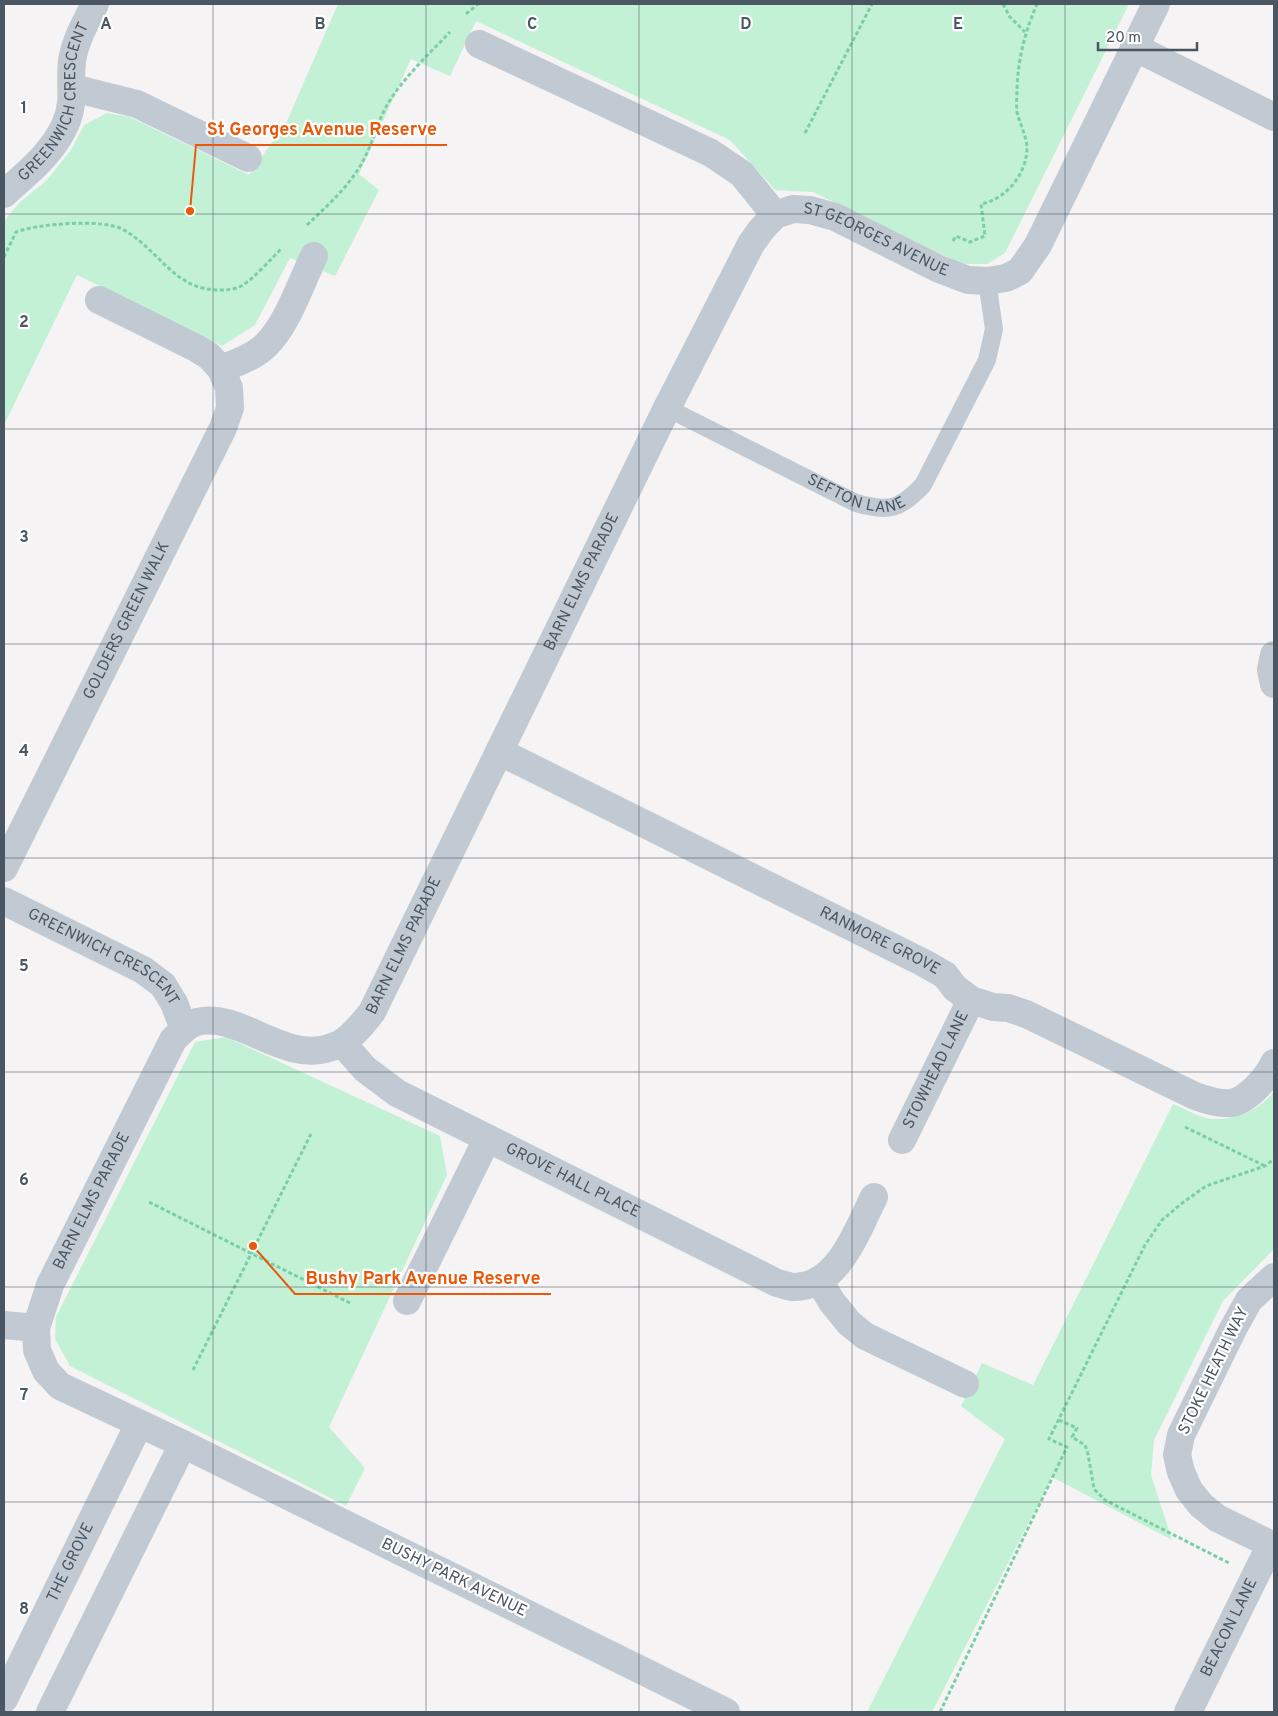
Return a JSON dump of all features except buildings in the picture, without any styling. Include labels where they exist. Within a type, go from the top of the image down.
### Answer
[{"type":"street","name":"GREENWICH CRESCENT","points":[[4,194],[49,152],[65,125],[72,102],[72,62],[76,43],[96,4]]},
{"type":"street","name":"ST GEORGES AVENUE","points":[[479,44],[711,154],[742,174],[775,216],[793,209],[810,210],[836,217],[939,269],[968,280],[987,281],[1006,278],[1020,271],[1038,245],[1156,4]]},
{"type":"street","points":[[1134,47],[1274,117]]},
{"type":"street","points":[[72,88],[137,104],[248,158]]},
{"type":"street","name":"BARN ELMS PARADE","points":[[183,1444],[60,1386],[46,1371],[37,1350],[36,1328],[53,1278],[174,1040],[184,1029],[197,1022],[224,1022],[296,1050],[316,1052],[342,1043],[358,1030],[372,1012],[668,408],[751,244],[761,230],[775,216]]},
{"type":"street","points":[[221,369],[242,361],[265,347],[279,331],[314,256]]},
{"type":"street","name":"GOLDERS GREEN WALK","points":[[4,868],[223,428],[230,408],[229,388],[221,369],[209,356],[99,300]]},
{"type":"street","points":[[1274,655],[1271,670],[1274,684]]},
{"type":"street","name":"RANMORE GROVE","points":[[500,752],[924,963],[944,975],[955,988],[971,1000],[1026,1014],[1195,1096],[1216,1102],[1233,1103],[1253,1090],[1270,1073],[1274,1063]]},
{"type":"street","name":"GREENWICH CRESCENT","points":[[4,901],[143,970],[163,985],[174,1003],[184,1029]]},
{"type":"street","name":"STOWHEAD LANE","points":[[902,1140],[971,1000]]},
{"type":"street","name":"GROVE HALL PLACE","points":[[342,1043],[365,1069],[397,1093],[777,1283],[792,1287],[806,1286],[819,1281],[832,1272],[843,1257],[874,1197]]},
{"type":"street","points":[[407,1301],[487,1139]]},
{"type":"street","name":"STOKE HEATH WAY","points":[[1272,1545],[1217,1518],[1201,1505],[1188,1490],[1177,1455],[1180,1434],[1233,1329],[1249,1300],[1274,1277]]},
{"type":"street","points":[[819,1281],[832,1302],[849,1323],[865,1336],[965,1384]]},
{"type":"street","points":[[4,1325],[36,1328]]},
{"type":"street","name":"THE GROVE","points":[[4,1700],[139,1424]]},
{"type":"street","points":[[50,1712],[183,1444]]},
{"type":"street","name":"BUSHY PARK AVENUE","points":[[183,1444],[726,1712]]},
{"type":"street","name":"BEACON LANE","points":[[1188,1712],[1255,1575],[1272,1545]]},
{"type":"lane","name":"SEFTON LANE","points":[[668,408],[856,503],[872,508],[890,509],[909,500],[923,485],[987,360],[994,329],[987,281]]},
{"type":"path","points":[[466,15],[478,4]]},
{"type":"path","points":[[805,133],[872,4]]},
{"type":"path","points":[[1003,4],[1010,17],[1025,33]]},
{"type":"path","points":[[939,269],[956,236],[970,242],[985,236],[981,204],[1002,195],[1014,184],[1023,168],[1027,149],[1023,128],[1017,112],[1020,53],[1025,33],[1037,4]]},
{"type":"path","points":[[307,225],[354,176],[366,155],[387,106],[406,77],[453,28]]},
{"type":"path","points":[[4,257],[16,232],[26,228],[70,224],[102,224],[122,228],[147,246],[176,275],[188,284],[205,290],[228,290],[243,285],[286,245]]},
{"type":"path","points":[[193,1370],[311,1134]]},
{"type":"path","points":[[940,1712],[1068,1447],[1049,1439],[1145,1245],[1162,1220],[1206,1186],[1265,1166],[1274,1159]]},
{"type":"path","points":[[149,1202],[352,1304]]},
{"type":"path","points":[[1058,1420],[1076,1428],[1072,1437],[1085,1445],[1094,1489],[1105,1500],[1255,1575]]},
{"type":"green space","points":[[338,4],[1129,4],[1005,253],[987,264],[962,264],[813,192],[775,190],[730,140],[476,21],[450,76],[411,59],[359,174],[379,190],[335,276],[290,258],[255,325],[222,346],[77,275],[4,425],[5,220],[20,202],[47,180],[71,150],[84,125],[107,113],[130,117],[249,175],[287,121]]},
{"type":"green space","points":[[226,1037],[440,1136],[447,1175],[329,1427],[365,1468],[346,1506],[70,1366],[55,1339],[56,1317],[195,1042]]},
{"type":"green space","points":[[1274,1091],[1274,1249],[1223,1301],[1154,1440],[1151,1475],[1172,1540],[1052,1477],[932,1712],[867,1712],[1005,1439],[961,1406],[982,1363],[1033,1385],[1173,1104],[1204,1117],[1213,1119],[1230,1118],[1239,1116],[1262,1104]]},
{"type":"place","name":"St Georges Avenue Reserve","points":[[190,211]]},
{"type":"place","name":"Bushy Park Avenue Reserve","points":[[253,1246]]}]
